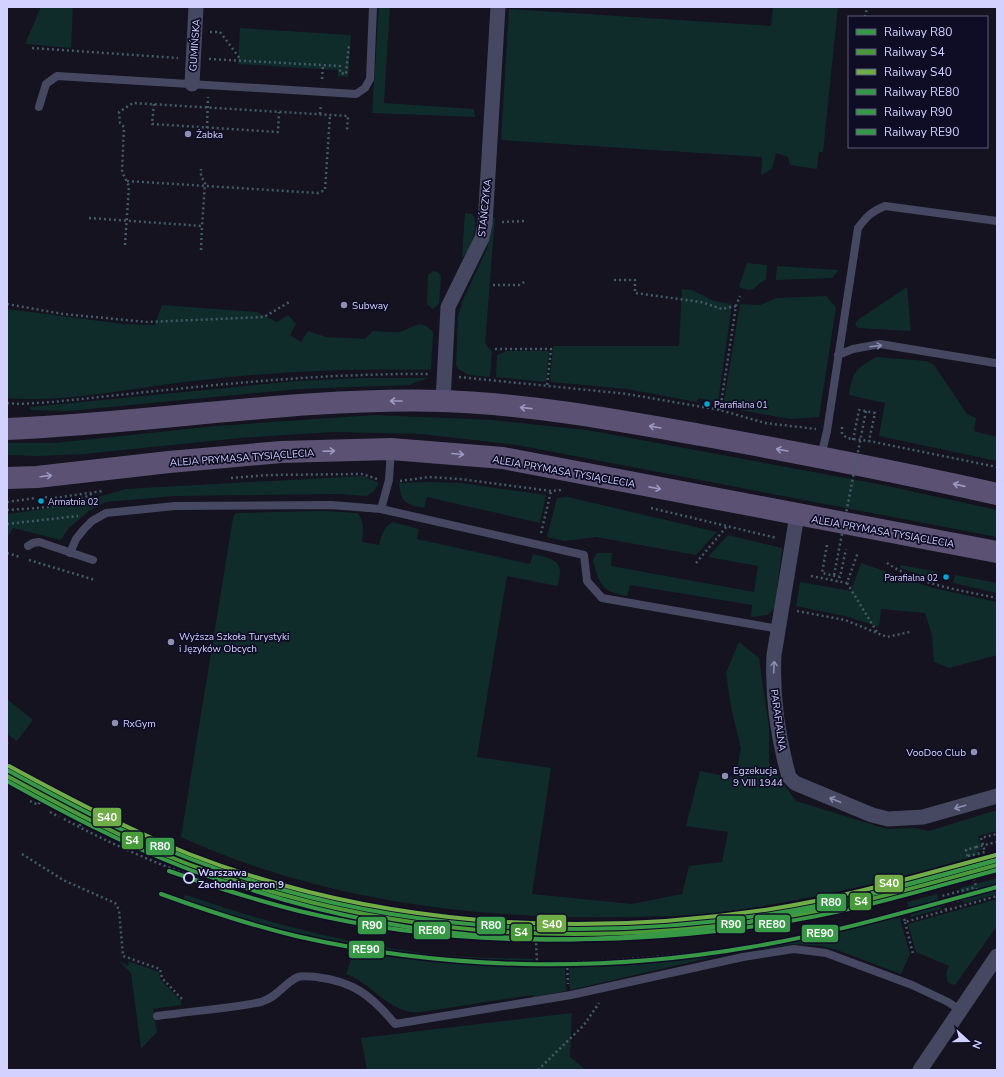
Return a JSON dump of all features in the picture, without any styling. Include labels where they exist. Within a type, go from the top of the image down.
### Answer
[{"type":"main road","points":[[7,429],[70,426],[288,405],[443,401],[500,405],[592,416],[821,457],[997,494]]},
{"type":"main road","name":"ALEJA PRYMASA TYSIĄCLECIA","points":[[7,478],[37,477],[169,462],[281,452],[391,449],[503,458],[997,552]]},
{"type":"street","name":"GUMIŃSKA","points":[[192,84],[196,7]]},
{"type":"street","name":"STAŃCZYKA","points":[[443,401],[448,307],[482,238],[485,224],[498,7]]},
{"type":"street","name":"PARAFIALNA","points":[[797,515],[774,655],[773,678],[789,776],[794,783],[872,815],[888,819],[923,817],[997,796]]},
{"type":"street","points":[[920,1070],[997,956]]},
{"type":"lane","points":[[39,107],[46,84],[57,76],[356,94],[365,88],[370,79],[373,7]]},
{"type":"lane","points":[[821,457],[827,431],[858,228],[870,212],[885,206],[997,221]]},
{"type":"lane","points":[[838,355],[854,349],[880,344],[995,363]]},
{"type":"lane","points":[[381,509],[389,480],[391,449]]},
{"type":"lane","points":[[70,553],[76,539],[84,529],[92,521],[106,513],[175,506],[331,505],[381,509],[584,555],[586,581],[602,598],[779,629]]},
{"type":"lane","points":[[28,546],[39,542],[94,560]]},
{"type":"lane","points":[[157,1016],[262,1001],[281,992],[290,981],[300,976],[333,979],[364,992],[379,1005],[394,1024],[568,996],[743,957],[794,949],[826,954],[866,968],[912,985],[948,1002],[960,1010]]},
{"type":"path","points":[[205,31],[220,32],[242,60]]},
{"type":"path","points":[[124,245],[129,186],[122,172],[124,127],[120,123],[118,112],[133,103],[348,116],[347,130]]},
{"type":"path","points":[[154,104],[152,124],[207,128],[278,132],[280,112]]},
{"type":"path","points":[[207,128],[208,107]]},
{"type":"path","points":[[127,181],[318,193],[325,190],[330,115]]},
{"type":"path","points":[[201,169],[201,176],[204,185],[201,250]]},
{"type":"path","points":[[89,218],[202,226]]},
{"type":"path","points":[[497,222],[527,221]]},
{"type":"path","points":[[614,280],[635,280],[635,293],[693,301],[722,309],[736,306]]},
{"type":"path","points":[[493,285],[519,285],[526,281]]},
{"type":"path","points":[[720,410],[736,306],[740,296]]},
{"type":"path","points":[[7,304],[63,314],[147,322],[264,317],[291,301]]},
{"type":"path","points":[[495,349],[551,349],[547,386]]},
{"type":"path","points":[[7,403],[18,404],[53,402],[310,376],[434,374]]},
{"type":"path","points":[[455,376],[627,394],[720,410],[765,423],[827,431],[842,434],[854,440],[869,441],[997,467]]},
{"type":"path","points":[[854,440],[859,410],[875,413],[869,441]]},
{"type":"path","points":[[834,575],[866,412]]},
{"type":"path","points":[[842,421],[842,434]]},
{"type":"path","points":[[230,478],[268,475],[362,474],[379,480]]},
{"type":"path","points":[[400,480],[429,477],[460,479],[551,491],[565,490]]},
{"type":"path","points":[[7,502],[93,493],[108,490]]},
{"type":"path","points":[[538,545],[551,491]]},
{"type":"path","points":[[7,510],[51,506],[84,498],[93,493]]},
{"type":"path","points":[[646,507],[728,525],[781,539]]},
{"type":"path","points":[[7,524],[106,513]]},
{"type":"path","points":[[696,563],[728,525]]},
{"type":"path","points":[[827,545],[822,573],[840,577],[846,549]]},
{"type":"path","points":[[847,583],[858,552]]},
{"type":"path","points":[[7,553],[95,580]]},
{"type":"path","points":[[887,563],[899,572],[934,584],[997,598]]},
{"type":"path","points":[[811,576],[847,583],[878,633]]},
{"type":"path","points":[[792,610],[845,620],[887,637],[910,632]]},
{"type":"path","points":[[7,779],[82,821],[79,827]]},
{"type":"path","points":[[30,800],[38,805],[42,799]]},
{"type":"path","points":[[50,812],[59,817]]},
{"type":"path","points":[[64,819],[114,845],[163,866],[267,901],[339,919],[388,927],[444,934],[536,940],[537,963],[605,962],[694,954]]},
{"type":"path","points":[[968,856],[985,852],[981,838],[997,834]]},
{"type":"path","points":[[795,937],[901,913],[908,913],[978,894],[966,850],[997,842]]},
{"type":"path","points":[[22,854],[63,880],[115,903],[119,910],[123,956],[160,969],[162,978],[184,1000]]},
{"type":"path","points":[[946,910],[942,896],[976,887]]},
{"type":"path","points":[[905,922],[997,896]]},
{"type":"path","points":[[903,914],[913,954]]},
{"type":"path","points":[[567,963],[568,996]]},
{"type":"path","points":[[538,1070],[584,1025],[609,986]]},
{"type":"green space","points":[[41,7],[73,7],[71,48],[25,44]]},
{"type":"green space","points":[[379,7],[390,7],[384,103],[474,109],[475,117],[372,113]]},
{"type":"green space","points":[[773,7],[838,7],[823,152],[819,152],[817,169],[790,165],[788,157],[776,153],[772,169],[761,175],[762,157],[501,140],[509,9],[771,26]]},
{"type":"green space","points":[[240,28],[351,35],[348,77],[338,76],[338,70],[238,64]]},
{"type":"green space","points":[[465,213],[472,214],[475,223],[475,230],[471,243],[462,258]]},
{"type":"green space","points":[[495,217],[485,343],[492,352],[490,377],[469,375],[458,369],[456,365],[458,316],[462,302],[487,249],[493,218]]},
{"type":"green space","points":[[747,263],[767,265],[766,280],[755,288],[749,290],[739,287]]},
{"type":"green space","points":[[777,266],[839,270],[832,278],[776,280]]},
{"type":"green space","points":[[433,271],[437,272],[441,276],[439,304],[433,309],[427,304],[428,275]]},
{"type":"green space","points":[[907,287],[911,331],[858,328],[855,324],[859,319]]},
{"type":"green space","points":[[682,289],[692,290],[714,301],[732,304],[718,402],[698,398],[697,402],[627,389],[551,382],[550,377],[553,346],[679,346]]},
{"type":"green space","points":[[826,296],[836,307],[819,417],[791,419],[723,407],[740,304],[760,305],[776,298]]},
{"type":"green space","points":[[162,305],[257,312],[277,322],[288,315],[296,324],[290,335],[301,342],[308,331],[326,337],[365,339],[373,331],[399,332],[420,324],[428,327],[433,332],[431,369],[337,370],[276,373],[184,382],[73,397],[51,399],[7,398],[7,309],[123,324],[155,325]]},
{"type":"green space","points":[[507,351],[549,351],[546,382],[496,377],[497,355]]},
{"type":"green space","points":[[876,357],[926,361],[934,365],[967,414],[976,418],[974,431],[997,437],[997,461],[879,436],[885,403],[849,395],[852,381],[856,372],[863,365]]},
{"type":"green space","points":[[361,378],[428,378],[409,385],[299,389],[68,411],[30,410],[30,407],[296,381]]},
{"type":"green space","points":[[374,415],[492,420],[587,430],[878,484],[997,510],[997,537],[517,445],[422,434],[334,432],[240,438],[84,454],[38,456],[7,455],[7,443],[55,443],[216,426]]},
{"type":"green space","points":[[362,476],[379,483],[374,491],[367,496],[338,494],[174,496],[106,502],[90,510],[68,529],[61,540],[13,528],[7,539],[7,514],[38,510],[96,498],[125,489]]},
{"type":"green space","points":[[399,483],[461,483],[546,495],[540,523],[427,497],[424,508],[409,504],[403,499]]},
{"type":"green space","points":[[568,497],[717,532],[696,555],[596,537],[565,541],[547,537],[557,498]]},
{"type":"green space","points":[[323,511],[357,513],[360,516],[362,523],[362,542],[379,545],[385,529],[393,522],[419,529],[417,539],[530,564],[533,554],[552,560],[559,566],[560,571],[557,586],[507,576],[477,757],[551,768],[532,894],[632,904],[682,894],[689,866],[722,862],[728,832],[686,826],[700,771],[735,778],[741,749],[731,707],[726,673],[739,642],[759,658],[769,728],[769,764],[796,801],[887,829],[915,828],[929,831],[997,810],[997,831],[978,836],[982,849],[977,851],[978,855],[871,884],[817,896],[727,912],[635,917],[561,917],[506,914],[450,909],[394,901],[340,890],[286,876],[233,858],[181,837],[233,518],[236,513]]},
{"type":"green space","points":[[728,535],[782,548],[775,607],[768,615],[751,617],[752,605],[630,585],[627,596],[612,592],[603,586],[600,581],[593,560],[597,553],[612,553],[611,566],[754,592],[758,566],[708,557]]},
{"type":"green space","points":[[861,563],[933,588],[997,602],[997,655],[949,668],[934,662],[932,635],[925,613],[881,609],[879,627],[849,617],[796,606],[800,582],[851,591]]},
{"type":"green space","points":[[901,565],[938,572],[936,580],[900,568]]},
{"type":"green space","points":[[955,575],[997,583],[997,593],[953,583]]},
{"type":"green space","points":[[7,699],[33,720],[17,741],[7,734]]},
{"type":"green space","points":[[997,878],[997,894],[964,903],[960,888]]},
{"type":"green space","points":[[937,894],[941,909],[911,917],[907,902]]},
{"type":"green space","points":[[186,895],[279,924],[375,946],[451,956],[533,959],[533,966],[565,966],[566,991],[533,997],[532,995],[421,1012],[410,1012],[391,1004],[356,979],[346,974],[354,951],[264,931],[181,901]]},
{"type":"green space","points":[[997,899],[997,926],[955,985],[948,983],[946,974],[949,966],[916,952],[908,924]]},
{"type":"green space","points":[[898,917],[900,918],[910,954],[901,974],[837,950],[822,946],[794,944],[717,956],[570,990],[569,966],[611,965],[694,957],[817,935]]},
{"type":"green space","points":[[118,960],[127,966],[129,965],[128,961],[159,972],[160,979],[181,1001],[181,1005],[153,1009],[157,1032],[141,1049],[131,973]]},
{"type":"green space","points":[[572,1013],[570,1057],[586,1070],[367,1070],[361,1038]]},
{"type":"rail line","name":"S40","points":[[9,766],[120,824],[189,854],[259,878],[331,897],[403,911],[476,920],[550,924],[624,923],[698,918],[771,909],[884,885],[996,855]]},
{"type":"rail line","name":"R80","points":[[7,770],[74,806],[141,839],[188,858],[258,883],[330,902],[402,916],[476,925],[550,929],[624,928],[698,923],[771,914],[885,890],[997,860]]},
{"type":"rail line","name":"S4","points":[[7,776],[74,812],[141,845],[188,864],[260,888],[332,907],[404,921],[476,930],[548,934],[622,933],[696,928],[771,919],[828,909],[997,865]]},
{"type":"rail line","name":"RE80","points":[[7,781],[116,838],[189,870],[303,905],[369,920],[435,931],[502,937],[568,939],[636,938],[703,933],[771,924],[828,914],[997,870]]},
{"type":"rail line","name":"R90","points":[[169,871],[266,902],[354,923],[466,937],[579,939],[636,936],[748,922],[841,902],[994,861]]},
{"type":"rail line","name":"RE90","points":[[161,894],[262,927],[296,936],[352,947],[409,956],[466,961],[523,964],[580,964],[638,961],[751,947],[813,935],[875,920],[997,887]]},
{"type":"place","name":"Żabka","points":[[188,134]]},
{"type":"place","name":"Subway","points":[[344,305]]},
{"type":"place","name":"Parafialna 01","points":[[707,404]]},
{"type":"place","name":"Armatnia 02","points":[[41,501]]},
{"type":"place","name":"Parafialna 02","points":[[946,577]]},
{"type":"place","name":"Wyższa Szkoła Turystyki i Języków Obcych","points":[[171,642]]},
{"type":"place","name":"RxGym","points":[[115,723]]},
{"type":"place","name":"VooDoo Club","points":[[974,752]]},
{"type":"place","name":"Egzekucja 9 VIII 1944","points":[[725,776]]},
{"type":"place","name":"Warszawa Zachodnia peron 9","points":[[189,878]]}]
